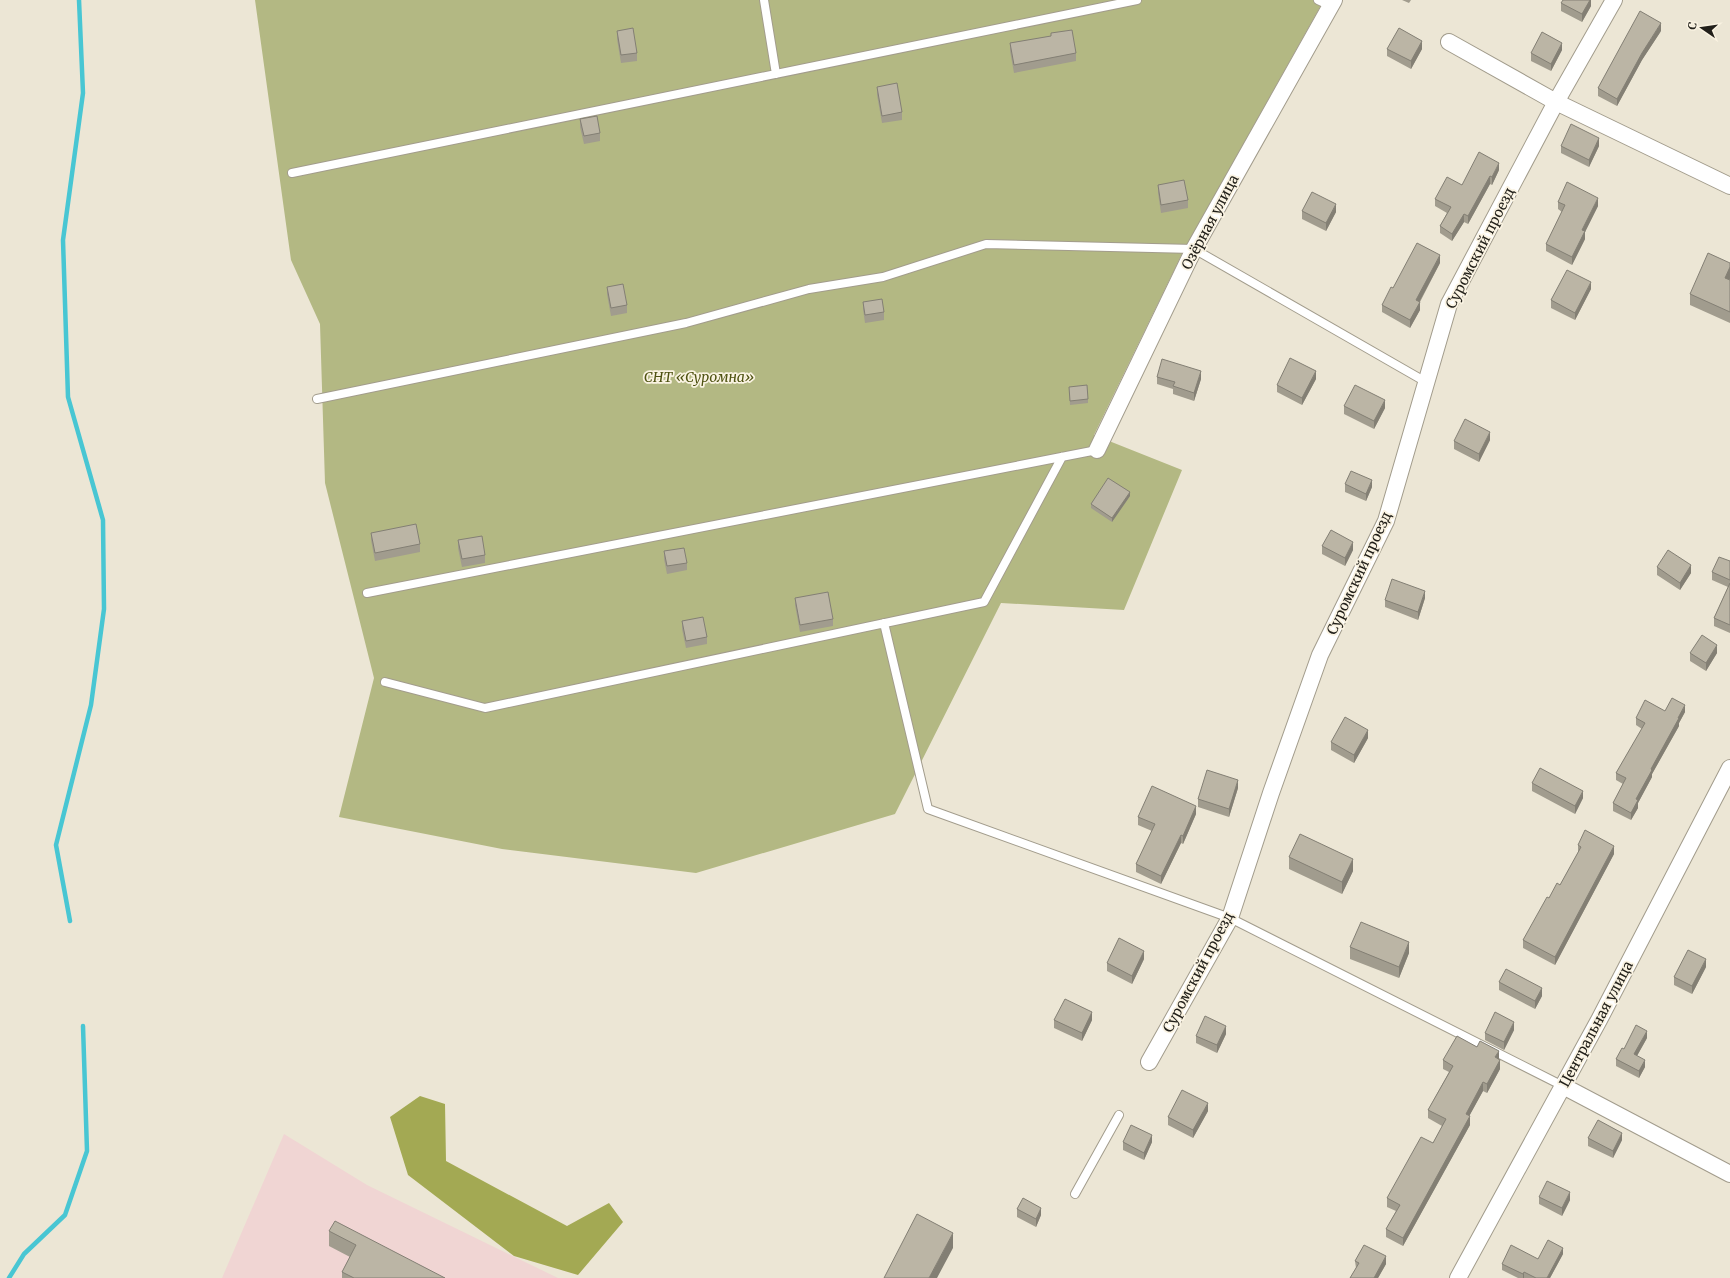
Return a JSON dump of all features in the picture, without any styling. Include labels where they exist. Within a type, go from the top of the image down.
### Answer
[{"type":"street","name":"Суромский проезд","points":[[1149,1062],[1230,918],[1271,793],[1320,655],[1386,521],[1449,304],[1556,102],[1614,0]]},
{"type":"street","name":"Озёрная улица","points":[[1097,450],[1194,248],[1328,2]]},
{"type":"street","points":[[1449,42],[1556,102],[1730,186]]},
{"type":"street","name":"Центральная улица","points":[[1458,1278],[1563,1086],[1730,768]]},
{"type":"street","points":[[1563,1086],[1730,1174]]},
{"type":"lane","points":[[764,0],[776,74]]},
{"type":"lane","points":[[292,173],[1137,0]]},
{"type":"lane","points":[[316,399],[686,323],[809,289],[883,277],[986,244],[1194,248],[1426,382]]},
{"type":"lane","points":[[367,593],[1097,450]]},
{"type":"lane","points":[[385,682],[485,708],[984,602],[1062,457]]},
{"type":"lane","points":[[884,623],[928,809],[1230,918],[1563,1086]]},
{"type":"lane","points":[[1075,1194],[1119,1115]]},
{"type":"shaded area","points":[[284,1134],[367,1185],[558,1278],[222,1278]]},
{"type":"green space","name":"СНТ «Суромна»","points":[[255,0],[1324,0],[1183,252],[1094,435],[1182,470],[1124,610],[1001,603],[895,814],[696,873],[502,849],[339,817],[374,678],[325,483],[320,324],[291,260]]},
{"type":"green space","points":[[420,1096],[445,1104],[446,1161],[567,1226],[609,1203],[623,1222],[578,1275],[514,1256],[408,1175],[390,1117]]},
{"type":"building","points":[[1563,0],[1590,0],[1582,14],[1561,3]]},
{"type":"building","points":[[1640,11],[1661,23],[1642,53],[1617,99],[1598,88]]},
{"type":"building","points":[[633,28],[637,53],[621,55],[617,31]]},
{"type":"building","points":[[1399,28],[1422,41],[1411,61],[1387,49]]},
{"type":"building","points":[[1072,30],[1076,53],[1014,65],[1010,43],[1051,36],[1051,33]]},
{"type":"building","points":[[1542,32],[1562,43],[1551,64],[1531,53]]},
{"type":"building","points":[[897,83],[902,112],[882,116],[877,87]]},
{"type":"building","points":[[597,116],[600,133],[584,136],[580,119]]},
{"type":"building","points":[[1571,124],[1599,138],[1589,160],[1561,146]]},
{"type":"building","points":[[1479,152],[1499,163],[1492,177],[1490,176],[1468,216],[1464,214],[1452,234],[1440,226],[1451,207],[1435,199],[1447,177],[1462,185]]},
{"type":"building","points":[[1184,180],[1188,200],[1161,205],[1158,185]]},
{"type":"building","points":[[1567,182],[1598,198],[1582,230],[1585,231],[1572,257],[1546,244],[1565,205],[1558,202]]},
{"type":"building","points":[[1312,192],[1336,204],[1326,223],[1302,211]]},
{"type":"building","points":[[1417,243],[1440,255],[1416,300],[1420,302],[1410,320],[1382,305],[1391,287],[1393,288]]},
{"type":"building","points":[[1708,253],[1730,263],[1730,267],[1725,278],[1730,280],[1730,312],[1690,294]]},
{"type":"building","points":[[1567,270],[1591,282],[1575,313],[1551,300]]},
{"type":"building","points":[[623,284],[627,305],[611,308],[607,287]]},
{"type":"building","points":[[882,299],[884,312],[865,315],[863,302]]},
{"type":"building","points":[[1290,358],[1316,371],[1302,398],[1277,385]]},
{"type":"building","points":[[1162,359],[1201,371],[1194,393],[1173,386],[1175,382],[1157,377]]},
{"type":"building","points":[[1087,385],[1088,399],[1070,401],[1069,387]]},
{"type":"building","points":[[1355,385],[1385,400],[1374,421],[1344,406]]},
{"type":"building","points":[[1465,419],[1490,432],[1479,454],[1454,441]]},
{"type":"building","points":[[1351,471],[1372,480],[1366,494],[1345,484]]},
{"type":"building","points":[[1108,478],[1130,492],[1112,518],[1091,504]]},
{"type":"building","points":[[416,524],[420,544],[375,553],[371,533]]},
{"type":"building","points":[[1331,530],[1353,542],[1345,558],[1322,546]]},
{"type":"building","points":[[482,536],[485,555],[462,559],[458,540]]},
{"type":"building","points":[[684,548],[687,563],[667,566],[664,551]]},
{"type":"building","points":[[1668,550],[1691,565],[1680,583],[1657,567]]},
{"type":"building","points":[[1719,557],[1730,561],[1730,580],[1712,572]]},
{"type":"building","points":[[1392,579],[1425,591],[1418,612],[1385,600]]},
{"type":"building","points":[[1730,583],[1730,625],[1714,618]]},
{"type":"building","points":[[828,592],[833,619],[800,625],[795,598]]},
{"type":"building","points":[[703,617],[707,637],[686,641],[682,621]]},
{"type":"building","points":[[1702,635],[1717,645],[1706,663],[1690,653]]},
{"type":"building","points":[[1672,698],[1685,705],[1636,799],[1638,800],[1631,813],[1613,803],[1626,778],[1616,773],[1645,723],[1636,718],[1645,700],[1665,711]]},
{"type":"building","points":[[1345,717],[1368,730],[1354,755],[1331,742]]},
{"type":"building","points":[[1540,768],[1583,791],[1575,806],[1532,783]]},
{"type":"building","points":[[1207,770],[1238,780],[1229,809],[1198,799]]},
{"type":"building","points":[[1152,786],[1196,806],[1183,836],[1181,835],[1161,876],[1136,864],[1155,824],[1138,817]]},
{"type":"building","points":[[1585,830],[1614,846],[1555,957],[1523,940],[1547,897],[1549,898],[1557,883],[1560,885],[1581,847],[1578,845]]},
{"type":"building","points":[[1300,834],[1353,859],[1342,882],[1289,857]]},
{"type":"building","points":[[1361,922],[1409,942],[1399,967],[1350,947]]},
{"type":"building","points":[[1119,938],[1144,951],[1132,976],[1107,963]]},
{"type":"building","points":[[1688,950],[1706,959],[1692,986],[1674,977]]},
{"type":"building","points":[[1506,969],[1542,988],[1535,1001],[1499,982]]},
{"type":"building","points":[[1065,999],[1092,1012],[1082,1033],[1054,1020]]},
{"type":"building","points":[[1495,1012],[1514,1022],[1504,1042],[1485,1033]]},
{"type":"building","points":[[1205,1016],[1226,1026],[1217,1045],[1196,1036]]},
{"type":"building","points":[[1636,1025],[1647,1031],[1634,1054],[1645,1060],[1639,1071],[1616,1059],[1622,1048],[1624,1049]]},
{"type":"building","points":[[1457,1036],[1477,1047],[1480,1041],[1499,1051],[1495,1057],[1500,1060],[1487,1084],[1483,1082],[1466,1114],[1470,1116],[1403,1238],[1386,1229],[1400,1205],[1387,1198],[1421,1137],[1433,1143],[1446,1119],[1428,1110],[1453,1066],[1443,1060]]},
{"type":"building","points":[[1182,1090],[1208,1103],[1193,1130],[1168,1117]]},
{"type":"building","points":[[1598,1120],[1622,1133],[1613,1151],[1588,1138]]},
{"type":"building","points":[[1131,1125],[1152,1135],[1144,1153],[1123,1142]]},
{"type":"building","points":[[1547,1181],[1570,1192],[1562,1208],[1539,1197]]},
{"type":"building","points":[[1023,1198],[1041,1208],[1036,1219],[1017,1209]]},
{"type":"building","points":[[917,1214],[953,1233],[929,1278],[884,1278]]},
{"type":"building","points":[[335,1221],[445,1278],[354,1278],[342,1272],[356,1245],[329,1231]]},
{"type":"building","points":[[1548,1240],[1563,1248],[1547,1278],[1536,1278],[1524,1272],[1523,1274],[1502,1264],[1511,1245],[1538,1259]]},
{"type":"building","points":[[1364,1245],[1386,1256],[1374,1278],[1350,1278],[1359,1263],[1355,1261]]},
{"type":"waterway","points":[[70,921],[56,845],[91,705],[104,609],[103,520],[68,397],[63,240],[83,93],[79,0]]},
{"type":"waterway","points":[[9,1278],[24,1254],[65,1215],[87,1151],[83,1026]]}]
